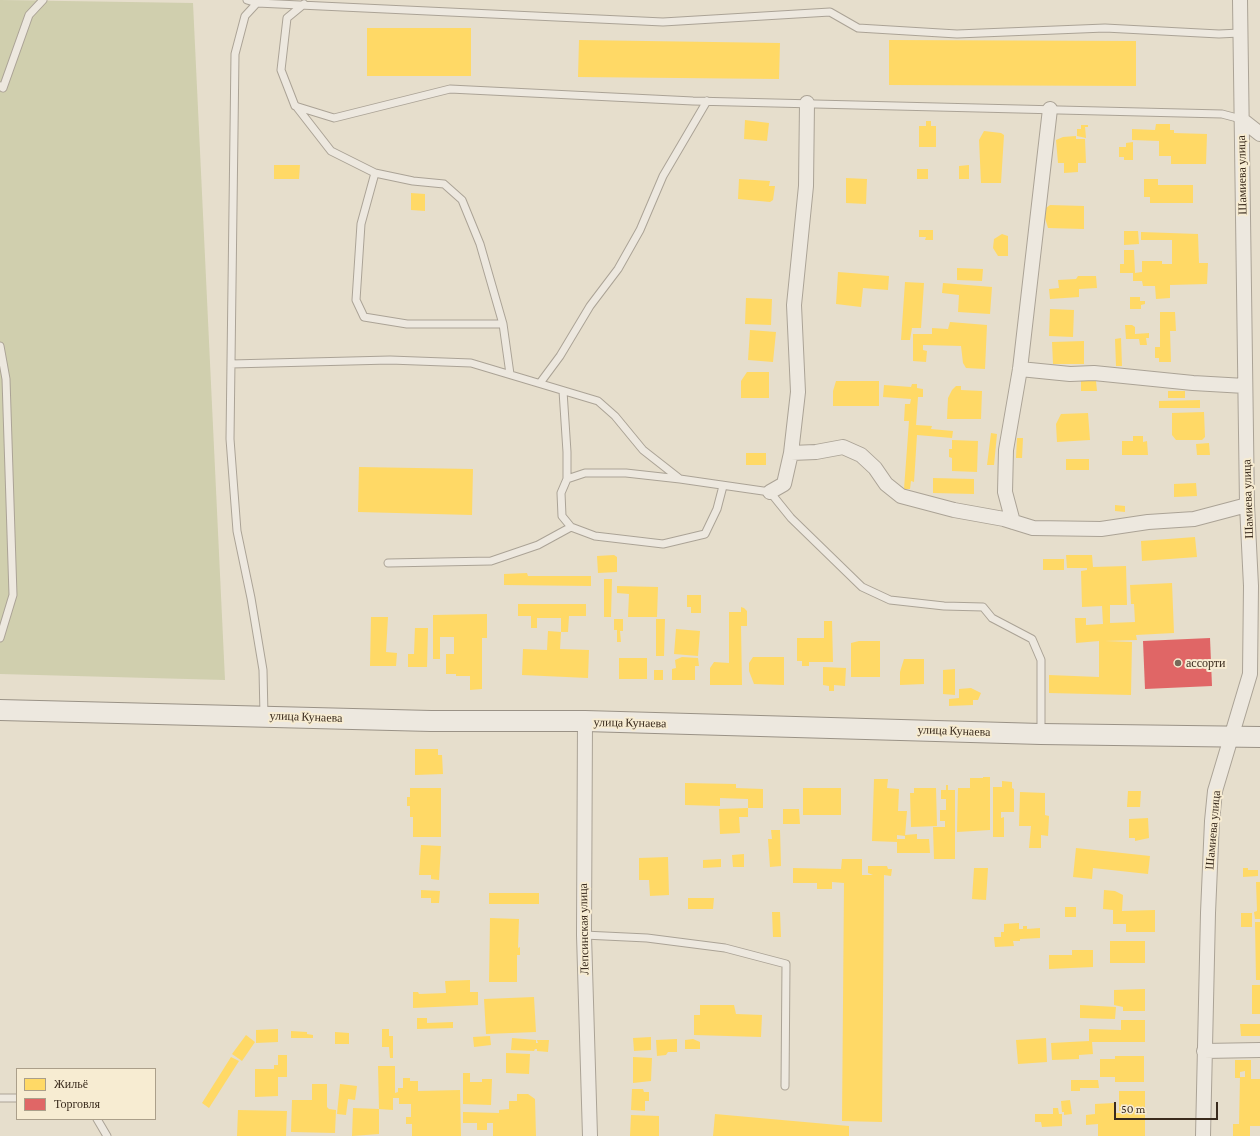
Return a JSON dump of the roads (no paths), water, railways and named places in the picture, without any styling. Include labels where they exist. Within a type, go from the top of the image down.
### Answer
[{"type":"main road","name":"улица Кунаева","points":[[0,710],[432,721],[585,721],[1041,734],[1260,737]]},
{"type":"street","name":"Шамиева улица","points":[[1203,1136],[1204,1051],[1212,821],[1215,791],[1250,674],[1251,586],[1247,505],[1240,0]]},
{"type":"street","points":[[770,492],[784,484],[792,452],[798,392],[794,306],[806,186],[807,103]]},
{"type":"street","points":[[1013,522],[1005,492],[1006,450],[1020,369],[1050,109]]},
{"type":"street","points":[[1241,119],[1260,134]]},
{"type":"street","points":[[1020,369],[1070,374],[1094,373],[1193,383],[1245,386]]},
{"type":"street","points":[[792,452],[816,452],[843,447],[861,455],[875,468],[886,484],[901,496],[1033,528],[1101,529],[1148,522],[1194,519],[1247,505]]},
{"type":"street","name":"Лепсинская улица","points":[[585,721],[584,935],[590,1136]]},
{"type":"street","points":[[1204,1051],[1260,1050]]},
{"type":"lane","points":[[1,90],[29,14],[43,0]]},
{"type":"lane","points":[[247,0],[257,3],[663,22],[830,12],[858,28],[957,34],[1105,28],[1219,34],[1240,33]]},
{"type":"lane","points":[[257,3],[246,16],[235,54],[230,439],[237,531],[251,598],[263,670],[264,716]]},
{"type":"lane","points":[[304,4],[287,18],[281,70],[295,106],[331,151],[375,173],[413,181],[444,184],[462,200],[480,244],[503,324],[510,374]]},
{"type":"lane","points":[[295,106],[334,118],[450,89],[707,102],[807,103],[1222,114],[1241,119]]},
{"type":"lane","points":[[540,383],[560,356],[590,306],[618,269],[640,230],[663,176],[707,102]]},
{"type":"lane","points":[[375,173],[361,224],[356,300],[364,317],[407,324],[503,324]]},
{"type":"lane","points":[[0,346],[6,379],[13,595],[0,638]]},
{"type":"lane","points":[[231,364],[390,360],[471,363],[598,401],[616,416],[643,450],[680,479]]},
{"type":"lane","points":[[564,391],[567,479],[561,493],[562,516],[571,527],[595,536],[662,544],[704,534],[717,509],[724,486]]},
{"type":"lane","points":[[567,479],[585,473],[626,473],[770,492],[791,518],[862,587],[890,600],[944,606],[983,607],[992,618],[1032,639],[1041,660],[1041,734]]},
{"type":"lane","points":[[388,563],[427,564],[491,561],[538,545],[571,527]]},
{"type":"lane","points":[[584,935],[647,938],[725,948],[786,964],[785,1086]]},
{"type":"lane","points":[[0,1098],[16,1098]]},
{"type":"lane","points":[[98,1120],[107,1136]]},
{"type":"place","name":"ассорти","points":[[1178,663]]}]
